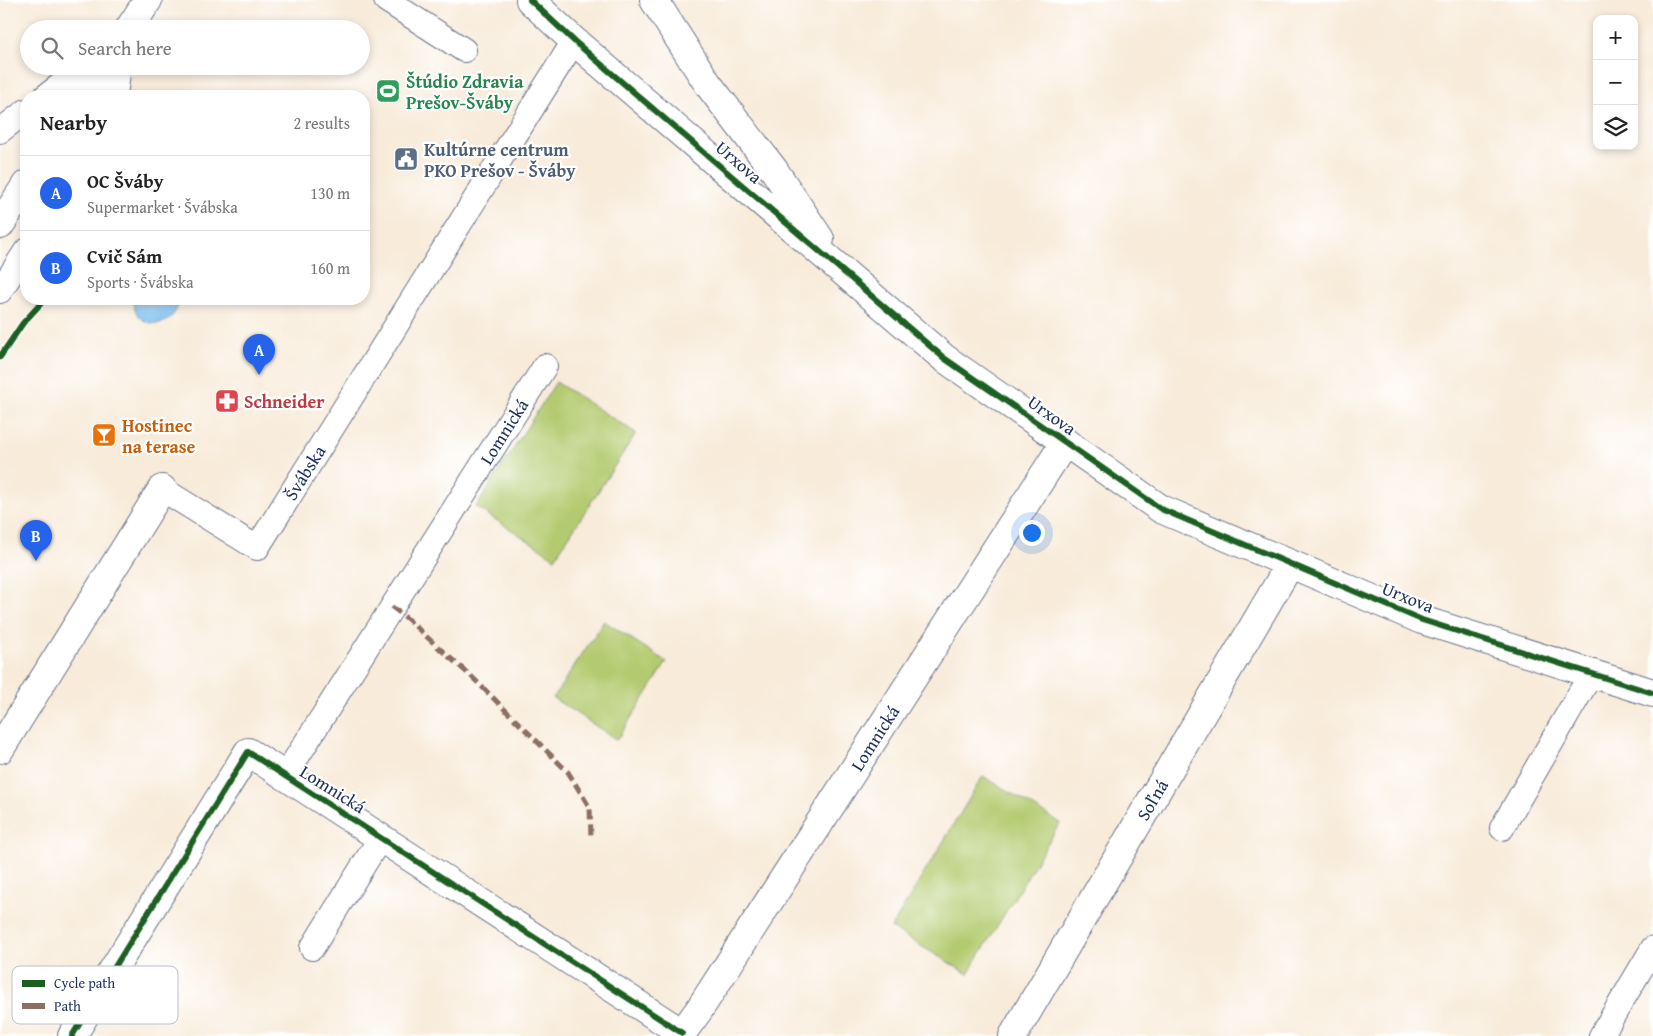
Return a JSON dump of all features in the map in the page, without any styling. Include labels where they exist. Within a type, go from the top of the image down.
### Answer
[{"type":"street","points":[[135,20],[148,0]]},
{"type":"street","name":"Urxova","points":[[530,0],[574,41],[944,358],[1161,510],[1422,620],[1653,694]]},
{"type":"street","name":"Urxova","points":[[654,0],[708,84],[774,170],[838,267]]},
{"type":"street","points":[[89,90],[99,75]]},
{"type":"street","points":[[0,225],[20,194]]},
{"type":"street","name":"Lomnická","points":[[115,966],[248,752],[681,1034],[726,968],[1065,442]]},
{"type":"street","name":"Švábska","points":[[0,750],[162,489]]},
{"type":"street","name":"Soľná","points":[[1013,1036],[1290,564]]},
{"type":"street","name":"Lomnická","points":[[72,1036],[79,1024]]},
{"type":"lane","points":[[386,0],[464,50]]},
{"type":"lane","name":"Švábska","points":[[162,489],[257,548],[574,41]]},
{"type":"lane","points":[[54,90],[74,75]]},
{"type":"lane","points":[[116,90],[118,75]]},
{"type":"lane","points":[[0,131],[20,116]]},
{"type":"lane","points":[[0,291],[20,260]]},
{"type":"lane","name":"Lomnická","points":[[285,776],[545,366]]},
{"type":"lane","points":[[1502,828],[1590,674]]},
{"type":"lane","points":[[312,948],[380,837]]},
{"type":"lane","points":[[1601,1036],[1653,948]]},
{"type":"green space","points":[[556,382],[636,433],[555,558],[476,507]]},
{"type":"green space","points":[[604,621],[667,662],[617,740],[553,698]]},
{"type":"green space","points":[[983,776],[1060,823],[968,974],[891,928]]},
{"type":"water","points":[[134,305],[177,305],[171,317],[163,322],[155,323],[147,322],[135,310]]},
{"type":"marked path","points":[[392,607],[472,677],[568,772],[590,808],[591,838]]},
{"type":"cycle path","points":[[530,0],[574,41],[944,358],[1161,509],[1422,620],[1653,693]]},
{"type":"cycle path","points":[[0,357],[23,323],[40,305]]},
{"type":"cycle path","points":[[115,966],[248,752],[682,1033]]},
{"type":"cycle path","points":[[72,1036],[79,1024]]},
{"type":"place","name":"Štúdio Zdravia Prešov-Šváby","points":[[388,91]]},
{"type":"place","name":"Kultúrne centrum PKO Prešov - Šváby","points":[[406,159]]},
{"type":"place","name":"OC Šváby","points":[[259,375]]},
{"type":"place","name":"Schneider","points":[[227,401]]},
{"type":"place","name":"Hostinec na terase","points":[[104,435]]},
{"type":"place","name":"Cvič Sám","points":[[36,561]]}]
